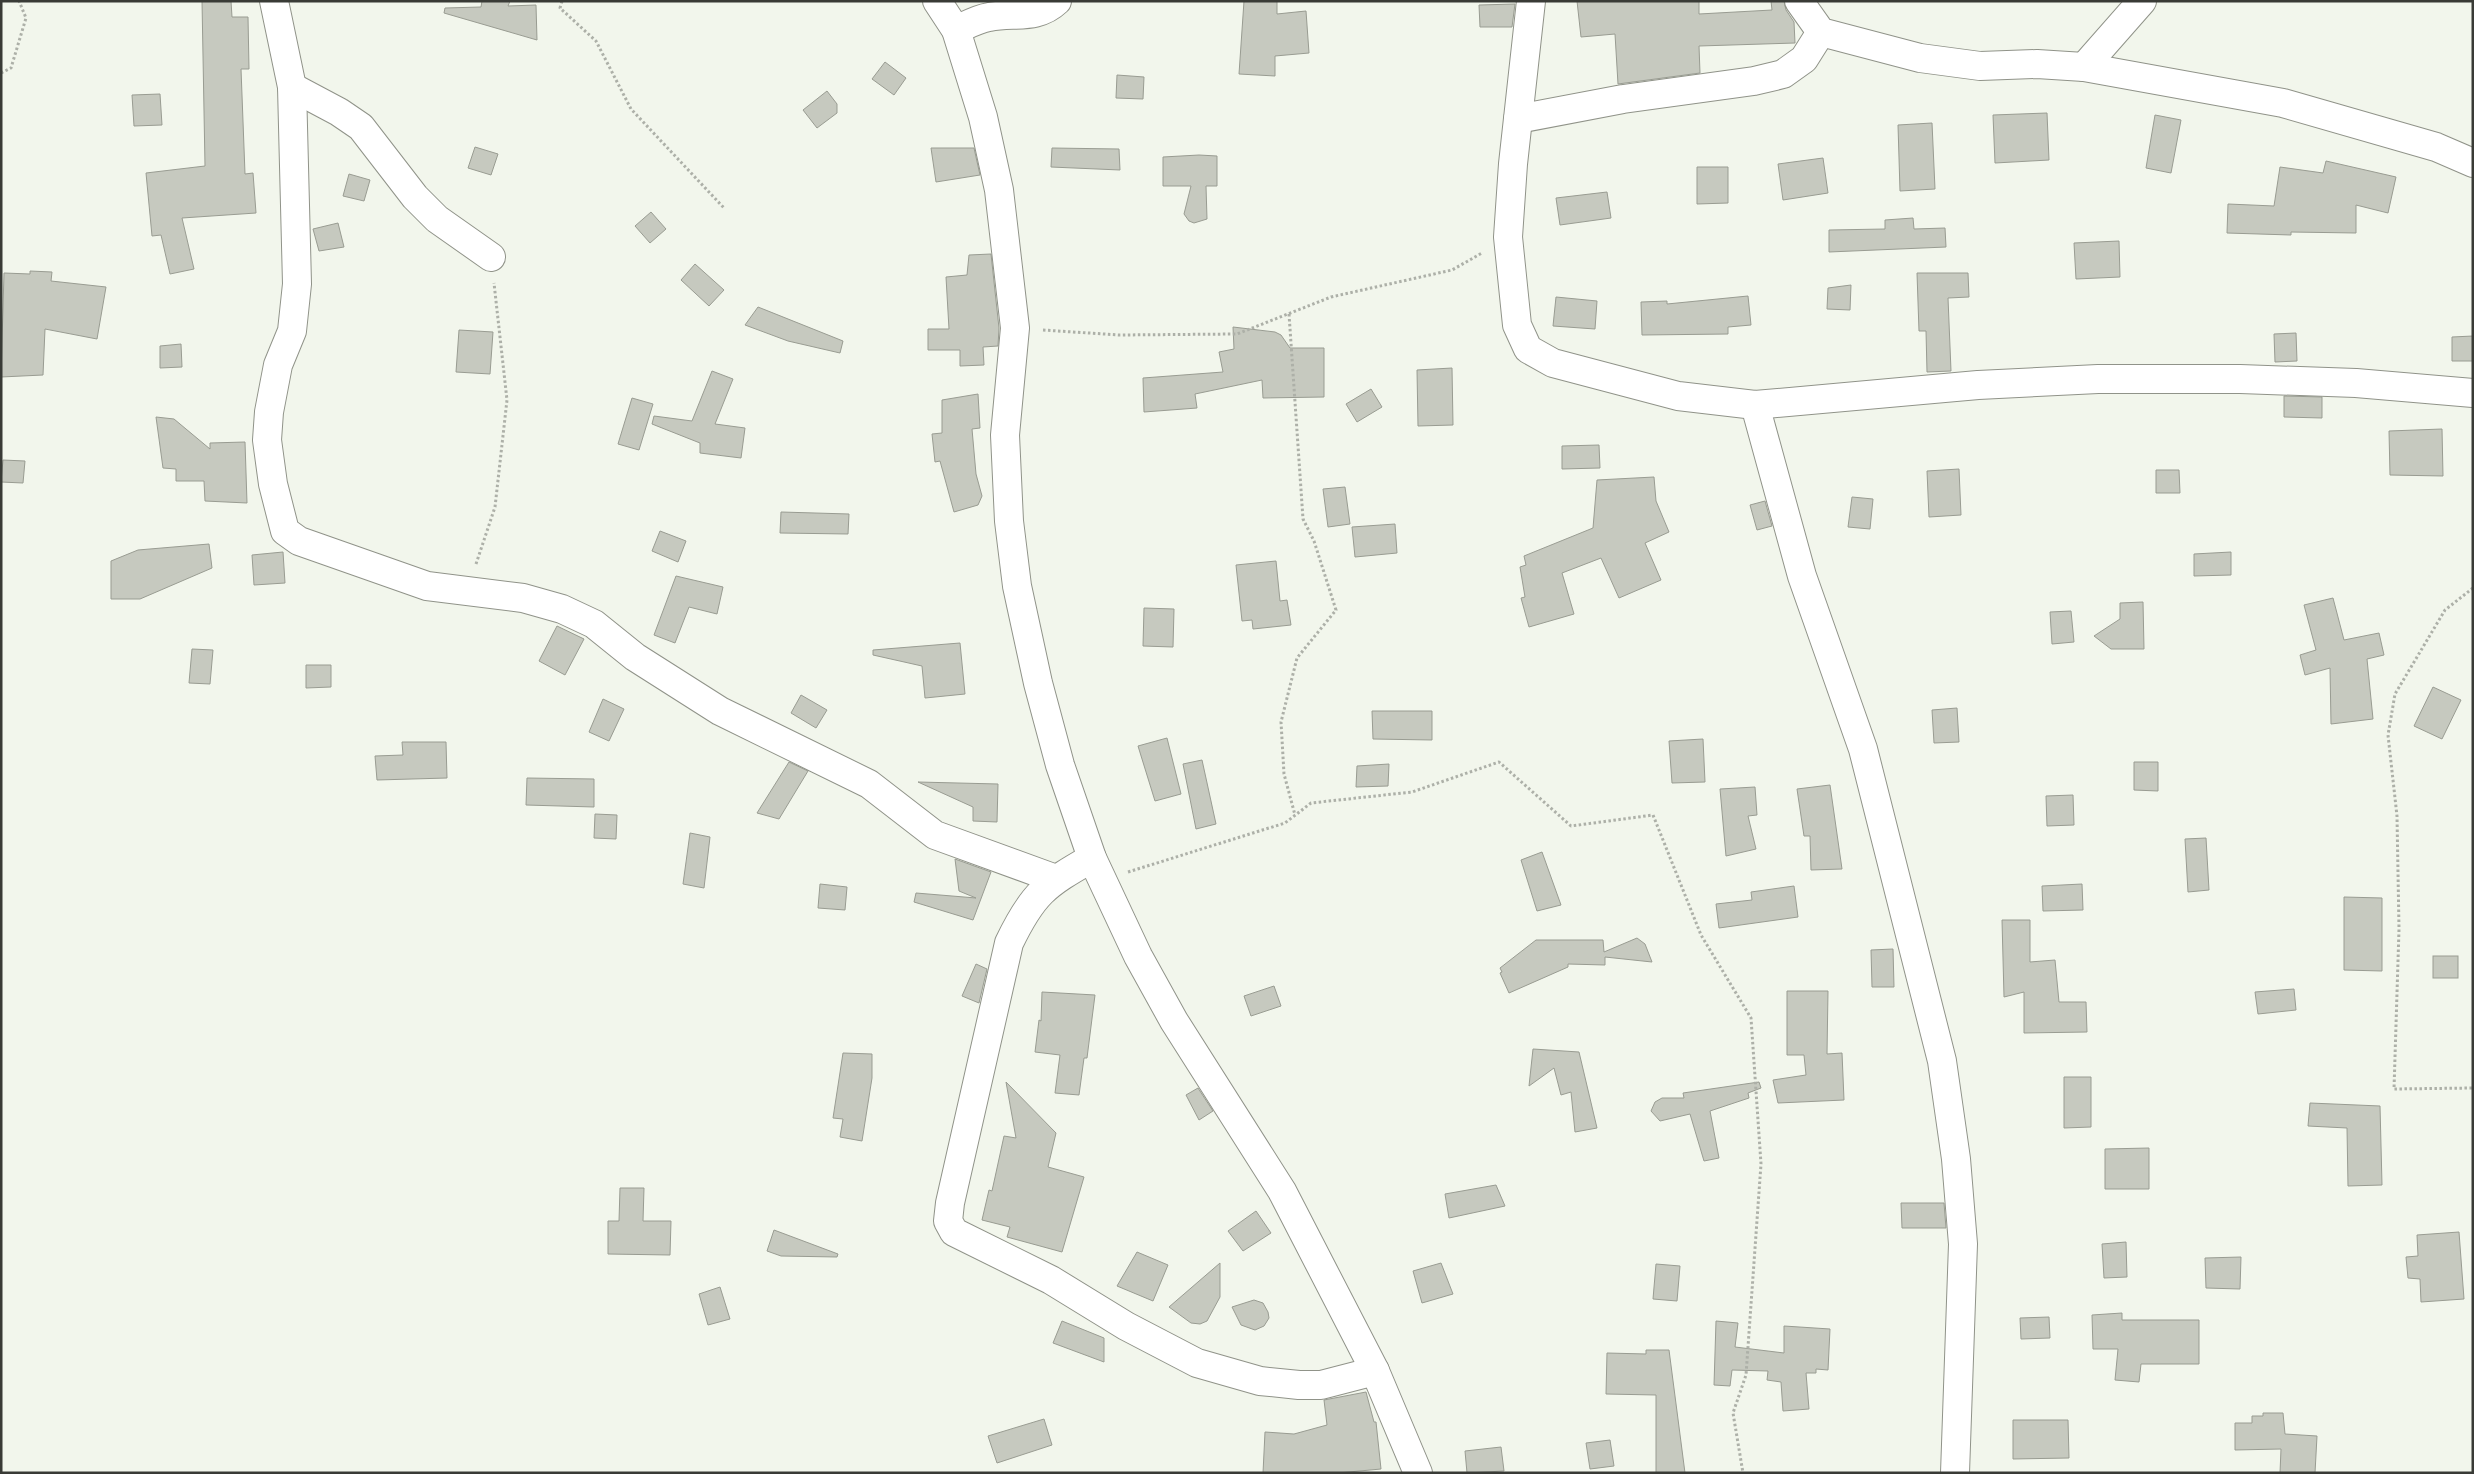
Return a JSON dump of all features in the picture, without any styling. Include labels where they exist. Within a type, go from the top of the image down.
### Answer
[{"type":"street","points":[[274,1],[292,87],[297,284],[292,331],[278,365],[269,412],[267,440],[280,517],[285,531],[299,541],[426,586],[523,598],[562,609],[586,620],[635,657],[720,711],[869,784],[935,835],[1056,879]]},
{"type":"street","points":[[937,1],[956,30],[983,117],[1000,190],[1015,328],[1005,435],[1009,521],[1017,586],[1038,683],[1058,756],[1097,869],[1138,956],[1174,1021],[1282,1191],[1375,1371],[1418,1473]]},
{"type":"street","points":[[956,30],[989,17],[1034,14],[1048,10],[1057,1]]},
{"type":"street","points":[[1531,1],[1508,237],[1517,325],[1528,349],[1553,363],[1678,396],[1755,405],[1978,384],[2098,379],[2240,379],[2347,382],[2473,393]]},
{"type":"street","points":[[1799,1],[1821,32],[1920,58],[1980,66],[2037,64],[2084,67],[2283,103],[2436,147],[2473,163]]},
{"type":"street","points":[[2084,67],[2142,1]]},
{"type":"street","points":[[1518,119],[1622,99],[1754,81],[1783,74],[1804,59],[1821,32]]},
{"type":"street","points":[[292,87],[361,126],[415,197],[437,219],[491,258]]},
{"type":"street","points":[[1755,405],[1802,576],[1863,750],[1942,1062],[1956,1159],[1963,1244],[1955,1473]]},
{"type":"street","points":[[1097,869],[1056,879],[1039,892],[1024,912],[1009,943],[950,1203],[948,1221],[954,1232],[1051,1280],[1126,1326],[1197,1363],[1260,1381],[1299,1385],[1321,1385],[1375,1371]]},
{"type":"path","points":[[1,73],[10,68],[26,18],[19,1]]},
{"type":"path","points":[[562,1],[560,8],[596,41],[631,109],[724,208]]},
{"type":"path","points":[[1015,328],[1119,335],[1237,334],[1331,298],[1452,270],[1508,237]]},
{"type":"path","points":[[467,591],[495,507],[507,400],[491,258]]},
{"type":"path","points":[[1289,314],[1303,519],[1314,541],[1336,610],[1297,658],[1281,722],[1284,774],[1295,814]]},
{"type":"path","points":[[2473,588],[2445,610],[2395,694],[2388,735],[2397,816],[2399,919],[2394,1089],[2473,1088]]},
{"type":"path","points":[[1097,869],[1285,822],[1311,803],[1412,792],[1499,762],[1571,826],[1653,815],[1701,935],[1751,1018],[1761,1164],[1746,1375],[1733,1413],[1743,1473]]},
{"type":"building","points":[[202,1],[231,1],[232,17],[248,17],[249,69],[241,69],[245,174],[253,173],[256,213],[182,218],[194,269],[170,274],[161,235],[152,236],[146,173],[205,166]]},
{"type":"building","points":[[482,1],[510,1],[508,6],[536,5],[537,40],[444,13],[445,8],[481,7]]},
{"type":"building","points":[[1244,1],[1277,1],[1277,14],[1306,11],[1309,53],[1275,56],[1275,76],[1239,74]]},
{"type":"building","points":[[1577,1],[1699,1],[1699,14],[1772,10],[1771,1],[1784,1],[1786,10],[1794,22],[1795,43],[1699,46],[1700,73],[1618,84],[1615,34],[1581,37]]},
{"type":"building","points":[[1515,4],[1512,27],[1480,27],[1479,5]]},
{"type":"building","points":[[885,62],[906,78],[894,95],[872,79]]},
{"type":"building","points":[[1117,75],[1144,77],[1143,99],[1116,98]]},
{"type":"building","points":[[827,91],[837,104],[837,113],[817,128],[803,110]]},
{"type":"building","points":[[160,94],[162,125],[134,126],[132,95]]},
{"type":"building","points":[[2047,113],[2049,160],[1995,163],[1993,115]]},
{"type":"building","points":[[2155,115],[2181,120],[2171,173],[2146,168]]},
{"type":"building","points":[[1932,123],[1935,189],[1900,191],[1898,125]]},
{"type":"building","points":[[475,147],[498,154],[491,175],[468,168]]},
{"type":"building","points":[[931,148],[974,148],[980,175],[936,182]]},
{"type":"building","points":[[1052,148],[1119,149],[1120,170],[1051,167]]},
{"type":"building","points":[[1217,156],[1217,186],[1206,186],[1207,219],[1194,223],[1189,221],[1184,214],[1191,186],[1163,186],[1163,157]]},
{"type":"building","points":[[1823,158],[1828,193],[1783,200],[1778,164]]},
{"type":"building","points":[[2326,161],[2396,177],[2388,213],[2356,205],[2356,233],[2291,232],[2291,235],[2227,233],[2228,204],[2274,206],[2280,167],[2323,173]]},
{"type":"building","points":[[1697,167],[1728,167],[1728,203],[1697,204]]},
{"type":"building","points":[[349,174],[370,180],[364,201],[343,196]]},
{"type":"building","points":[[1607,192],[1611,218],[1560,225],[1556,198]]},
{"type":"building","points":[[651,212],[666,229],[650,243],[635,226]]},
{"type":"building","points":[[1913,218],[1914,229],[1945,228],[1946,247],[1829,252],[1829,230],[1885,229],[1885,220]]},
{"type":"building","points":[[338,223],[344,247],[319,251],[313,229]]},
{"type":"building","points":[[2119,241],[2120,277],[2076,279],[2074,243]]},
{"type":"building","points":[[991,254],[999,328],[998,346],[983,347],[984,365],[960,366],[960,350],[928,350],[928,329],[949,329],[946,277],[967,275],[969,255]]},
{"type":"building","points":[[695,264],[724,290],[709,306],[681,280]]},
{"type":"building","points":[[30,271],[52,272],[51,281],[106,287],[97,339],[45,329],[43,375],[1,377],[4,273],[30,274]]},
{"type":"building","points":[[1917,273],[1968,273],[1969,297],[1948,298],[1951,371],[1927,372],[1926,331],[1919,331]]},
{"type":"building","points":[[1851,285],[1850,310],[1827,309],[1828,288]]},
{"type":"building","points":[[1748,296],[1751,325],[1728,327],[1728,334],[1642,335],[1641,302],[1667,301],[1667,304]]},
{"type":"building","points":[[1556,297],[1597,301],[1595,329],[1553,326]]},
{"type":"building","points":[[758,307],[843,341],[840,353],[788,341],[745,325]]},
{"type":"building","points":[[1233,327],[1275,332],[1281,335],[1290,348],[1324,348],[1324,397],[1263,398],[1262,380],[1195,394],[1197,408],[1144,412],[1143,378],[1223,372],[1219,352],[1234,349]]},
{"type":"building","points":[[459,330],[493,332],[490,374],[456,372]]},
{"type":"building","points":[[2296,333],[2297,361],[2275,362],[2274,334]]},
{"type":"building","points":[[2473,336],[2473,361],[2452,361],[2452,337]]},
{"type":"building","points":[[181,344],[182,367],[160,368],[160,346]]},
{"type":"building","points":[[1452,368],[1453,425],[1418,426],[1417,370]]},
{"type":"building","points":[[712,371],[733,379],[715,424],[745,428],[741,458],[700,453],[700,443],[652,424],[654,416],[692,421]]},
{"type":"building","points":[[1371,389],[1382,407],[1357,422],[1346,404]]},
{"type":"building","points":[[978,394],[980,428],[972,429],[976,474],[982,496],[978,505],[954,512],[940,461],[935,462],[932,434],[942,433],[942,400]]},
{"type":"building","points":[[2284,396],[2322,397],[2322,418],[2284,417]]},
{"type":"building","points":[[632,398],[653,404],[639,450],[618,444]]},
{"type":"building","points":[[156,417],[174,419],[210,449],[210,443],[245,442],[247,503],[205,501],[204,481],[176,481],[176,469],[163,468]]},
{"type":"building","points":[[2442,429],[2443,476],[2390,475],[2389,431]]},
{"type":"building","points":[[1599,445],[1600,468],[1562,469],[1562,446]]},
{"type":"building","points":[[3,460],[25,461],[23,483],[1,482]]},
{"type":"building","points":[[1959,469],[1961,515],[1929,517],[1927,471]]},
{"type":"building","points":[[2156,470],[2179,470],[2180,493],[2156,493]]},
{"type":"building","points":[[1654,477],[1656,501],[1669,532],[1645,543],[1661,580],[1619,598],[1601,558],[1562,573],[1574,614],[1529,627],[1521,598],[1525,597],[1520,567],[1526,565],[1524,556],[1593,528],[1597,480]]},
{"type":"building","points":[[1345,487],[1350,524],[1328,527],[1323,489]]},
{"type":"building","points":[[1852,497],[1873,499],[1870,529],[1848,527]]},
{"type":"building","points":[[1765,501],[1772,526],[1757,530],[1750,505]]},
{"type":"building","points":[[781,512],[849,514],[848,534],[780,533]]},
{"type":"building","points":[[1395,524],[1397,553],[1355,557],[1352,527]]},
{"type":"building","points":[[660,531],[686,541],[678,562],[652,551]]},
{"type":"building","points":[[209,544],[212,568],[140,599],[111,599],[111,561],[138,550]]},
{"type":"building","points":[[283,552],[285,583],[254,585],[252,555]]},
{"type":"building","points":[[2231,552],[2231,575],[2194,576],[2194,554]]},
{"type":"building","points":[[1276,561],[1280,601],[1287,600],[1291,625],[1253,629],[1252,620],[1242,621],[1236,565]]},
{"type":"building","points":[[676,576],[723,587],[717,614],[689,607],[675,643],[654,635]]},
{"type":"building","points":[[2333,598],[2344,640],[2379,633],[2384,655],[2367,659],[2373,719],[2331,724],[2330,668],[2305,675],[2300,655],[2316,650],[2304,605]]},
{"type":"building","points":[[2143,602],[2144,649],[2111,649],[2094,636],[2120,619],[2120,603]]},
{"type":"building","points":[[1144,608],[1174,609],[1173,647],[1143,646]]},
{"type":"building","points":[[2071,611],[2074,642],[2052,644],[2050,612]]},
{"type":"building","points":[[557,626],[584,639],[565,675],[539,661]]},
{"type":"building","points":[[960,643],[965,694],[925,698],[922,666],[873,655],[873,650]]},
{"type":"building","points":[[192,649],[213,650],[210,684],[189,683]]},
{"type":"building","points":[[306,665],[331,665],[331,687],[306,688]]},
{"type":"building","points":[[2433,687],[2461,700],[2442,739],[2414,726]]},
{"type":"building","points":[[801,695],[827,710],[816,728],[791,713]]},
{"type":"building","points":[[603,699],[624,709],[609,741],[589,732]]},
{"type":"building","points":[[1957,708],[1959,742],[1934,743],[1932,710]]},
{"type":"building","points":[[1372,711],[1432,711],[1432,740],[1373,739]]},
{"type":"building","points":[[1167,738],[1181,794],[1155,801],[1138,746]]},
{"type":"building","points":[[1703,739],[1705,782],[1672,783],[1669,741]]},
{"type":"building","points":[[402,742],[446,742],[447,778],[377,780],[375,756],[403,755]]},
{"type":"building","points":[[1202,760],[1216,824],[1196,829],[1183,764]]},
{"type":"building","points":[[789,762],[808,771],[779,819],[757,813]]},
{"type":"building","points":[[2134,762],[2158,762],[2158,791],[2134,790]]},
{"type":"building","points":[[1389,764],[1388,786],[1356,787],[1357,766]]},
{"type":"building","points":[[527,778],[594,779],[594,807],[526,805]]},
{"type":"building","points":[[918,782],[998,784],[997,822],[973,821],[973,807]]},
{"type":"building","points":[[1830,785],[1842,869],[1811,870],[1810,836],[1804,836],[1797,789]]},
{"type":"building","points":[[1755,787],[1757,815],[1748,816],[1756,849],[1726,856],[1720,789]]},
{"type":"building","points":[[2073,795],[2074,825],[2047,826],[2046,796]]},
{"type":"building","points":[[595,814],[617,815],[616,839],[594,838]]},
{"type":"building","points":[[690,833],[710,837],[704,888],[683,884]]},
{"type":"building","points":[[2206,838],[2209,890],[2188,892],[2185,839]]},
{"type":"building","points":[[1542,852],[1561,905],[1537,911],[1521,860]]},
{"type":"building","points":[[955,859],[991,872],[973,920],[914,902],[916,893],[976,898],[959,891]]},
{"type":"building","points":[[820,884],[847,887],[845,910],[818,908]]},
{"type":"building","points":[[2082,884],[2083,910],[2043,911],[2042,886]]},
{"type":"building","points":[[1794,886],[1798,917],[1719,928],[1716,904],[1752,900],[1751,892]]},
{"type":"building","points":[[2344,897],[2382,898],[2382,971],[2344,970]]},
{"type":"building","points":[[2002,920],[2030,920],[2030,962],[2055,960],[2059,1002],[2086,1002],[2087,1032],[2024,1033],[2024,992],[2004,997]]},
{"type":"building","points":[[1637,938],[1645,944],[1652,962],[1605,957],[1605,965],[1568,964],[1568,967],[1509,993],[1500,973],[1502,972],[1500,968],[1536,940],[1603,940],[1604,952]]},
{"type":"building","points":[[1893,949],[1894,987],[1872,987],[1871,950]]},
{"type":"building","points":[[2433,956],[2458,956],[2458,978],[2433,978]]},
{"type":"building","points":[[976,964],[987,969],[979,1003],[962,996]]},
{"type":"building","points":[[1274,986],[1281,1006],[1251,1016],[1244,996]]},
{"type":"building","points":[[2294,989],[2296,1010],[2258,1014],[2255,992]]},
{"type":"building","points":[[1787,991],[1828,991],[1827,1054],[1842,1053],[1844,1100],[1778,1103],[1773,1080],[1806,1075],[1804,1055],[1787,1055]]},
{"type":"building","points":[[1042,992],[1095,995],[1087,1058],[1084,1058],[1079,1095],[1055,1093],[1060,1055],[1035,1052],[1039,1020],[1041,1021]]},
{"type":"building","points":[[1533,1049],[1579,1052],[1597,1128],[1575,1132],[1571,1092],[1561,1095],[1554,1068],[1529,1086]]},
{"type":"building","points":[[843,1053],[872,1054],[872,1078],[862,1141],[840,1137],[843,1119],[833,1118]]},
{"type":"building","points":[[2064,1077],[2091,1077],[2091,1127],[2064,1128]]},
{"type":"building","points":[[1006,1082],[1056,1133],[1048,1167],[1084,1177],[1062,1252],[1007,1237],[1010,1227],[982,1220],[989,1190],[992,1191],[1004,1136],[1016,1138]]},
{"type":"building","points":[[1759,1082],[1761,1088],[1748,1093],[1749,1098],[1710,1111],[1719,1158],[1704,1161],[1690,1114],[1660,1121],[1651,1111],[1655,1102],[1662,1098],[1684,1098],[1683,1093]]},
{"type":"building","points":[[1198,1088],[1213,1111],[1199,1120],[1186,1095]]},
{"type":"building","points":[[2310,1103],[2380,1106],[2382,1185],[2348,1186],[2347,1128],[2308,1126]]},
{"type":"building","points":[[2149,1148],[2149,1189],[2105,1189],[2105,1149]]},
{"type":"building","points":[[1496,1185],[1505,1206],[1449,1218],[1445,1194]]},
{"type":"building","points":[[620,1188],[644,1188],[643,1221],[671,1221],[670,1255],[608,1254],[608,1221],[619,1221]]},
{"type":"building","points":[[1901,1203],[1944,1203],[1946,1228],[1902,1228]]},
{"type":"building","points":[[1256,1211],[1271,1233],[1243,1251],[1228,1231]]},
{"type":"building","points":[[774,1230],[838,1254],[837,1257],[781,1256],[767,1251]]},
{"type":"building","points":[[2459,1232],[2464,1299],[2421,1302],[2420,1279],[2408,1278],[2406,1257],[2418,1256],[2417,1235]]},
{"type":"building","points":[[2126,1242],[2127,1277],[2104,1278],[2102,1244]]},
{"type":"building","points":[[1137,1252],[1168,1265],[1153,1301],[1117,1286]]},
{"type":"building","points":[[2241,1257],[2240,1289],[2206,1288],[2205,1258]]},
{"type":"building","points":[[1220,1263],[1220,1297],[1207,1321],[1200,1324],[1191,1323],[1169,1307]]},
{"type":"building","points":[[1441,1263],[1453,1294],[1422,1303],[1413,1271]]},
{"type":"building","points":[[1656,1264],[1680,1266],[1677,1301],[1653,1299]]},
{"type":"building","points":[[720,1287],[730,1319],[708,1325],[699,1294]]},
{"type":"building","points":[[1254,1300],[1263,1303],[1269,1318],[1264,1326],[1255,1330],[1241,1325],[1232,1307]]},
{"type":"building","points":[[2122,1313],[2122,1320],[2199,1320],[2199,1364],[2141,1364],[2139,1382],[2115,1380],[2118,1349],[2093,1349],[2092,1315]]},
{"type":"building","points":[[2049,1317],[2050,1338],[2021,1339],[2020,1318]]},
{"type":"building","points":[[1062,1321],[1104,1338],[1104,1362],[1053,1343]]},
{"type":"building","points":[[1716,1321],[1738,1323],[1735,1347],[1784,1353],[1784,1326],[1830,1329],[1828,1370],[1816,1369],[1816,1373],[1806,1373],[1809,1409],[1783,1411],[1781,1382],[1767,1380],[1768,1371],[1732,1370],[1730,1386],[1714,1385]]},
{"type":"building","points":[[1646,1350],[1669,1350],[1685,1473],[1656,1473],[1656,1395],[1606,1394],[1607,1353],[1646,1354]]},
{"type":"building","points":[[1366,1392],[1374,1422],[1376,1422],[1381,1469],[1338,1473],[1263,1473],[1265,1432],[1294,1434],[1327,1425],[1324,1400]]},
{"type":"building","points":[[2263,1413],[2283,1413],[2285,1434],[2317,1436],[2315,1473],[2280,1473],[2281,1449],[2235,1450],[2235,1423],[2252,1423],[2252,1416],[2263,1416]]},
{"type":"building","points":[[1044,1419],[1052,1445],[997,1463],[988,1436]]},
{"type":"building","points":[[2013,1420],[2068,1420],[2069,1458],[2013,1459]]},
{"type":"building","points":[[1610,1440],[1614,1466],[1590,1469],[1586,1443]]},
{"type":"building","points":[[1501,1447],[1504,1471],[1467,1473],[1465,1451]]}]
